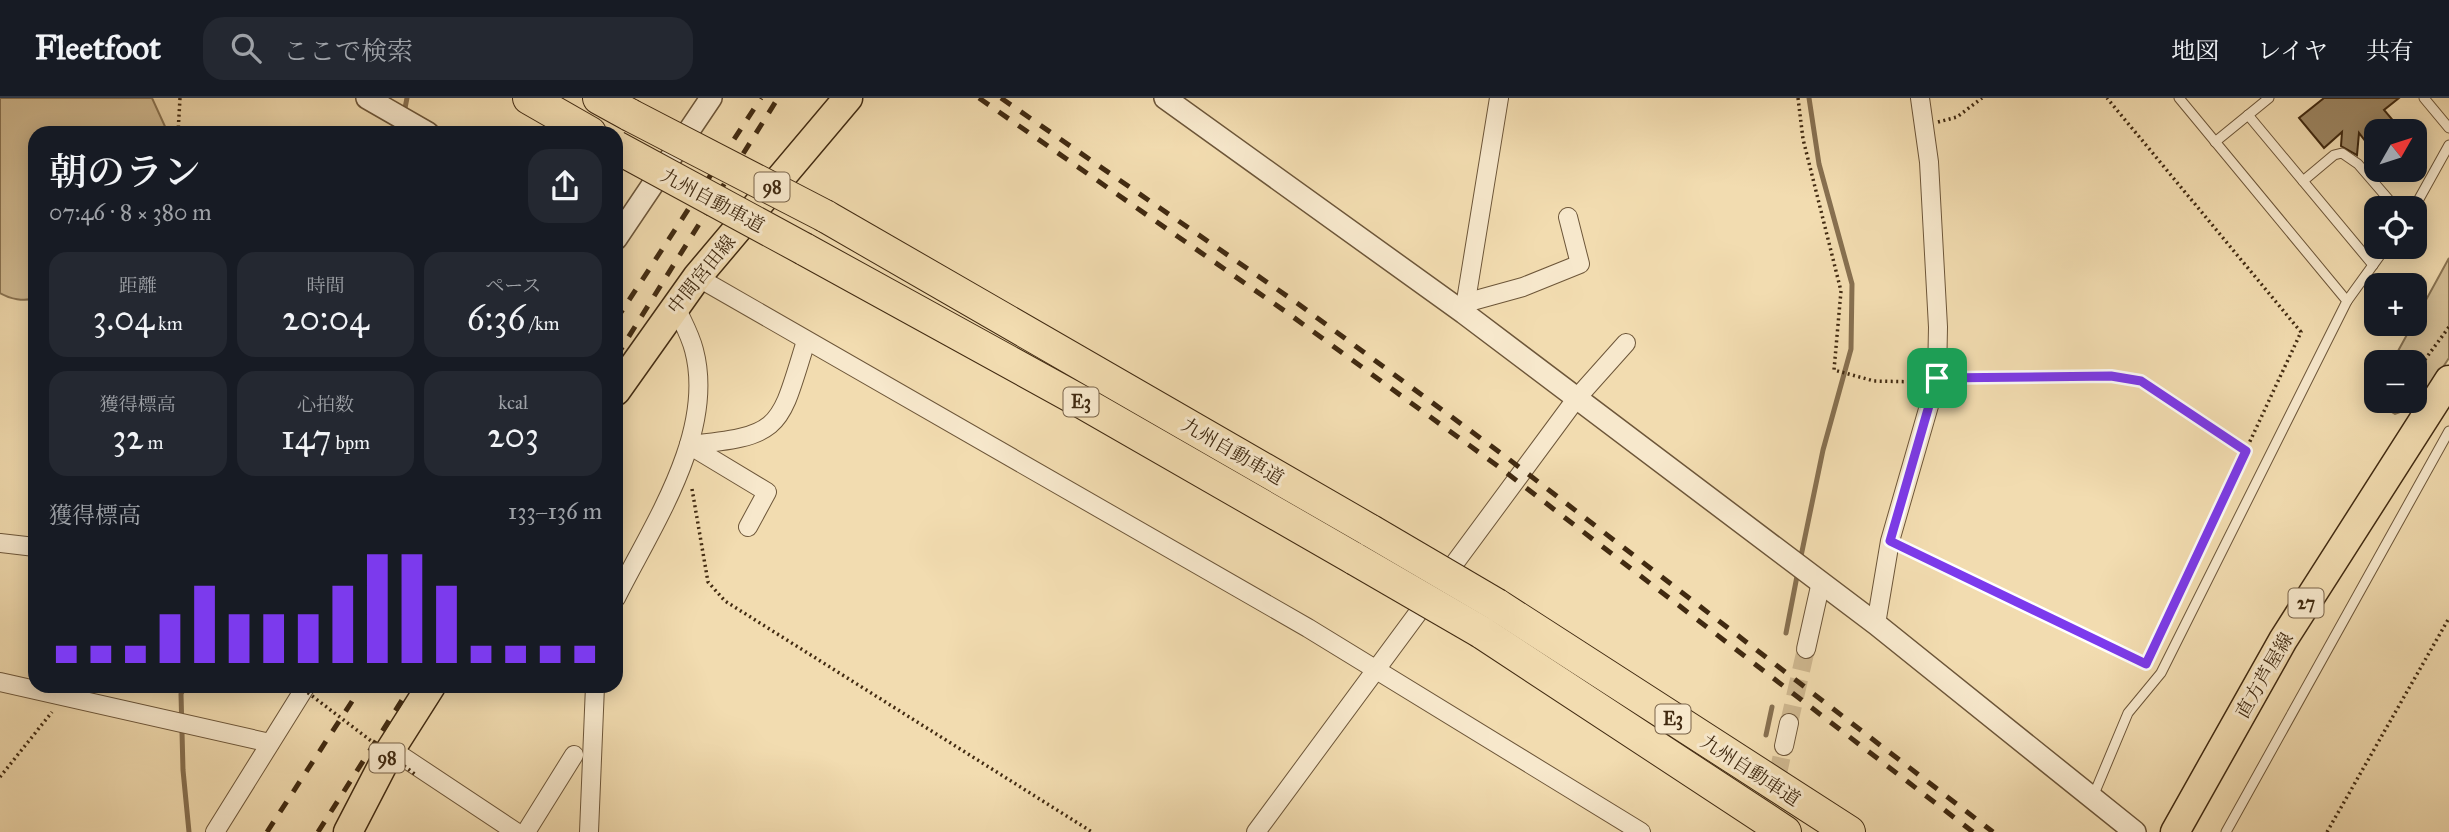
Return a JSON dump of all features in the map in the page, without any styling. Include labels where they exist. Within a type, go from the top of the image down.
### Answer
[{"type":"highway","name":"九州自動車道","points":[[599,98],[632,106],[703,152],[825,216],[1371,531],[1497,605],[1849,832]]},
{"type":"highway","points":[[534,101],[578,126]]},
{"type":"highway","name":"九州自動車道","points":[[623,151],[1080,401],[1481,632],[1785,832]]},
{"type":"main road","name":"中間宮田線","points":[[623,381],[697,277],[848,98]]},
{"type":"main road","name":"直方芦屋線","points":[[2175,832],[2283,640],[2449,380]]},
{"type":"main road","name":"98","points":[[348,832],[391,749],[427,693]]},
{"type":"street","points":[[368,98],[394,105],[420,126]]},
{"type":"street","points":[[623,230],[711,98]]},
{"type":"street","points":[[1165,98],[1465,308],[1576,399],[1876,624],[2135,832]]},
{"type":"street","points":[[1465,308],[1499,98]]},
{"type":"street","points":[[1876,624],[1890,541],[1937,378],[1937,313],[1929,162],[1920,98]]},
{"type":"street","points":[[1465,308],[1580,264],[1568,216]]},
{"type":"street","points":[[697,277],[1376,668],[1641,832]]},
{"type":"street","points":[[623,584],[688,450],[698,394],[694,350],[675,305]]},
{"type":"street","points":[[688,450],[738,440],[764,431],[779,417],[789,397],[806,341]]},
{"type":"street","points":[[1256,832],[1576,399],[1626,343]]},
{"type":"street","points":[[688,450],[767,492],[748,527]]},
{"type":"street","points":[[0,543],[28,546]]},
{"type":"street","points":[[1806,649],[1817,580]]},
{"type":"street","points":[[0,682],[28,688]]},
{"type":"street","points":[[50,693],[270,743]]},
{"type":"street","points":[[215,832],[302,693]]},
{"type":"street","points":[[589,832],[595,693]]},
{"type":"street","points":[[1784,746],[1789,723]]},
{"type":"street","points":[[391,749],[516,832]]},
{"type":"street","points":[[526,832],[574,755]]},
{"type":"lane","points":[[2179,98],[2347,301]]},
{"type":"lane","points":[[2215,142],[2269,98]]},
{"type":"lane","points":[[2424,98],[2449,128]]},
{"type":"lane","points":[[2248,115],[2373,265]]},
{"type":"lane","points":[[2421,196],[2449,145]]},
{"type":"lane","points":[[2303,181],[2334,155],[2342,153],[2358,164],[2386,196]]},
{"type":"lane","points":[[2092,799],[2128,713],[2161,673],[2347,301],[2377,259]]},
{"type":"lane","points":[[2226,832],[2449,431]]},
{"type":"path","points":[[178,126],[180,98]]},
{"type":"path","points":[[1798,98],[1812,177],[1841,292],[1834,370],[1874,381],[1912,384],[1937,378],[2111,376],[2141,381],[2246,451]]},
{"type":"path","points":[[1924,125],[1957,117],[1982,98]]},
{"type":"path","points":[[1890,541],[2146,664],[2301,332],[2107,98]]},
{"type":"path","points":[[2427,357],[2449,327]]},
{"type":"path","points":[[688,450],[708,582],[725,601],[1092,832]]},
{"type":"path","points":[[2327,832],[2449,618]]},
{"type":"path","points":[[308,693],[416,775]]},
{"type":"path","points":[[0,776],[64,696]]},
{"type":"shaded area","points":[[0,98],[152,98],[165,126],[28,126],[28,300],[0,293]]},
{"type":"shaded area","points":[[2449,258],[2449,358],[2427,391],[2427,350],[2399,350],[2406,336],[2427,336],[2427,298]]},
{"type":"building","points":[[2324,98],[2399,98],[2384,110],[2392,119],[2364,119],[2364,139],[2359,133],[2357,155],[2341,146],[2342,132],[2324,148],[2299,118]]},
{"type":"waterway","points":[[404,113],[407,98]]},
{"type":"waterway","points":[[1800,561],[1823,450],[1851,349],[1852,284],[1819,164],[1809,98]]},
{"type":"waterway","points":[[1786,633],[1798,571]]},
{"type":"waterway","points":[[182,693],[183,770],[189,832]]},
{"type":"waterway","points":[[1766,735],[1772,707]]},
{"type":"tunnel","points":[[1789,723],[1806,649]]},
{"type":"tunnel","points":[[1766,828],[1784,746]]},
{"type":"railway","points":[[623,309],[761,98]]},
{"type":"railway","points":[[623,346],[778,98]]},
{"type":"railway","points":[[979,98],[1289,314],[1499,467],[1973,832]]},
{"type":"railway","points":[[1001,98],[1297,303],[1506,457],[1993,832]]},
{"type":"railway","points":[[267,832],[357,693]]},
{"type":"railway","points":[[318,832],[407,693]]},
{"type":"route","points":[[2111,376],[2141,381],[2246,451],[2146,664],[1890,541],[1937,378],[2111,376]]}]
